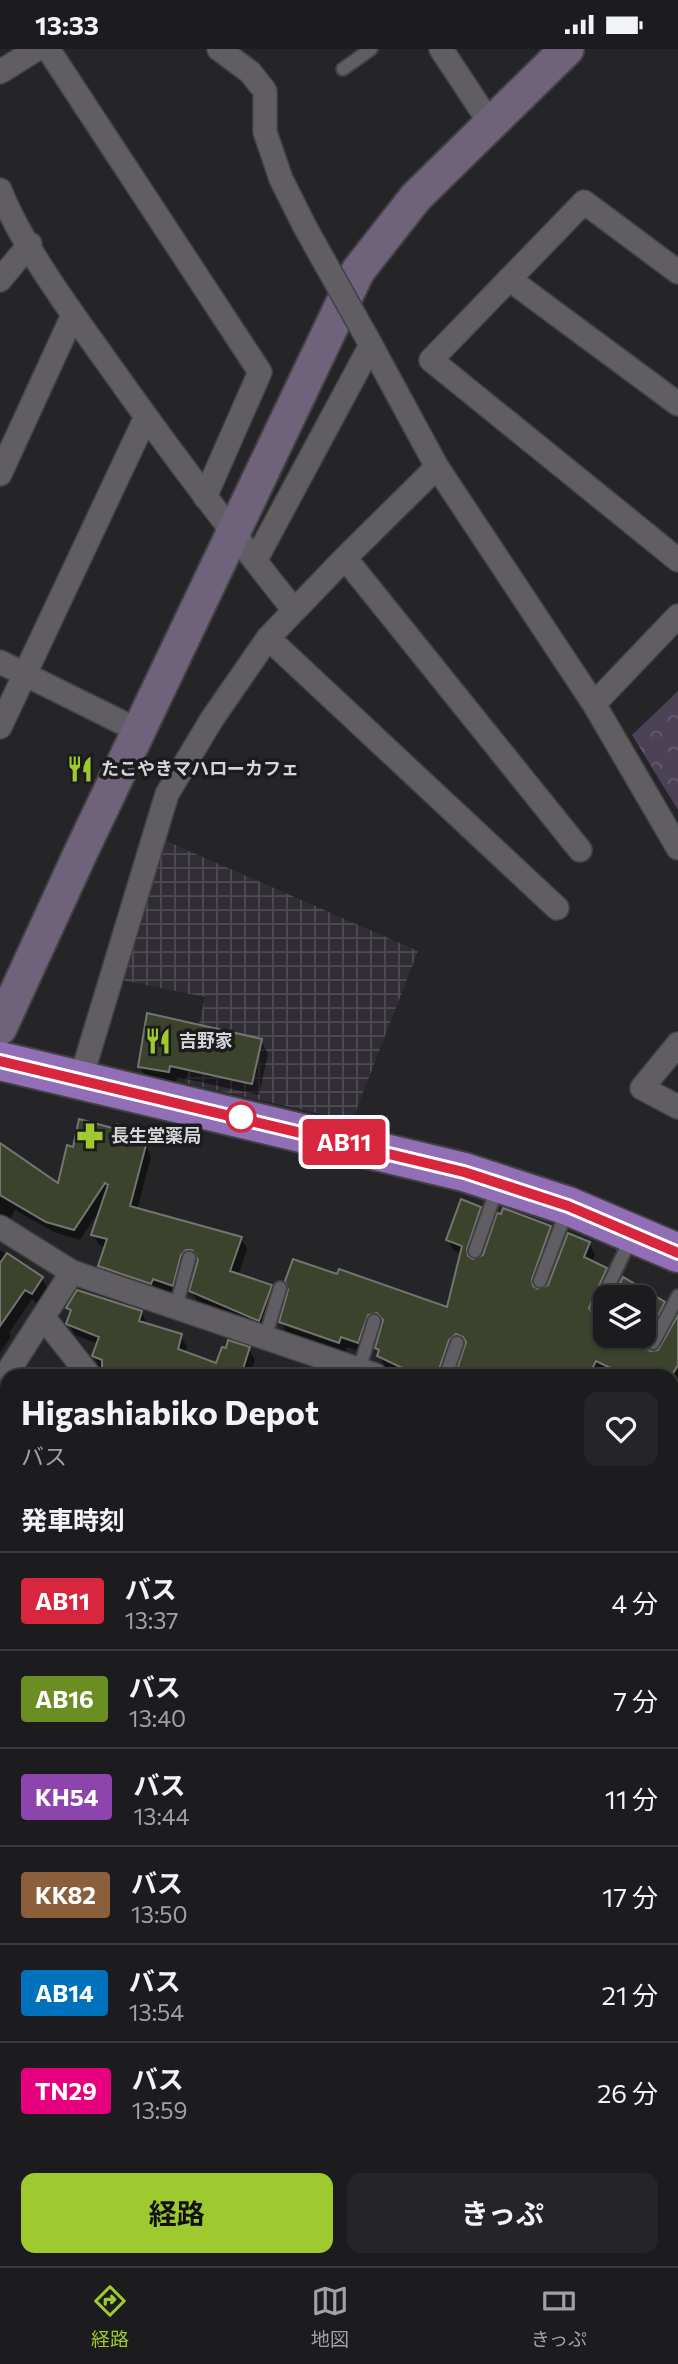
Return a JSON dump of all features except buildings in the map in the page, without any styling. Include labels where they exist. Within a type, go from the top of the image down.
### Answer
[{"type":"highway","points":[[0,1061],[82,1078],[407,1157],[499,1183],[568,1206],[678,1253]]},
{"type":"street","points":[[0,72],[37,49]]},
{"type":"street","points":[[48,49],[260,372],[205,497]]},
{"type":"street","points":[[219,49],[250,72],[265,91],[265,132],[281,179],[437,467],[594,704],[678,848]]},
{"type":"street","points":[[441,49],[490,123]]},
{"type":"street","points":[[0,1028],[359,271],[416,197],[568,49]]},
{"type":"street","points":[[0,190],[73,316],[205,497],[294,610]]},
{"type":"street","points":[[678,272],[584,202],[431,360],[678,560]]},
{"type":"street","points":[[0,280],[30,244]]},
{"type":"street","points":[[509,279],[678,404]]},
{"type":"street","points":[[0,474],[5,446],[73,316]]},
{"type":"street","points":[[255,561],[368,341]]},
{"type":"street","points":[[0,727],[146,417]]},
{"type":"street","points":[[82,1078],[167,794],[212,719],[268,638],[437,467]]},
{"type":"street","points":[[345,558],[580,850]]},
{"type":"street","points":[[594,704],[678,616]]},
{"type":"street","points":[[268,638],[557,908]]},
{"type":"street","points":[[0,662],[139,731]]},
{"type":"street","points":[[678,1044],[642,1088],[678,1107]]},
{"type":"street","points":[[0,1227],[72,1272],[352,1369]]},
{"type":"street","points":[[10,1369],[72,1272]]},
{"type":"street","points":[[43,1317],[84,1369]]},
{"type":"lane","points":[[343,69],[365,51]]},
{"type":"lane","points":[[475,1251],[499,1183]]},
{"type":"lane","points":[[540,1281],[568,1206]]},
{"type":"lane","points":[[609,1285],[634,1233]]},
{"type":"lane","points":[[176,1307],[189,1258]]},
{"type":"lane","points":[[265,1338],[280,1288]]},
{"type":"lane","points":[[656,1337],[678,1296]]},
{"type":"lane","points":[[361,1369],[374,1321]]},
{"type":"lane","points":[[448,1369],[457,1343]]},
{"type":"shaded area","points":[[157,837],[418,951],[352,1121],[185,1083],[205,997],[116,979]]},
{"type":"green space","points":[[678,691],[678,810],[632,735]]},
{"type":"bus line","name":"AB11","points":[[0,1061],[82,1078],[464,1172],[534,1193],[602,1219],[678,1253]]},
{"type":"place","name":"たこやきマハローカフェ","points":[[80,769]]},
{"type":"place","name":"吉野家","points":[[158,1041]]},
{"type":"place","name":"長生堂薬局","points":[[90,1136]]}]
